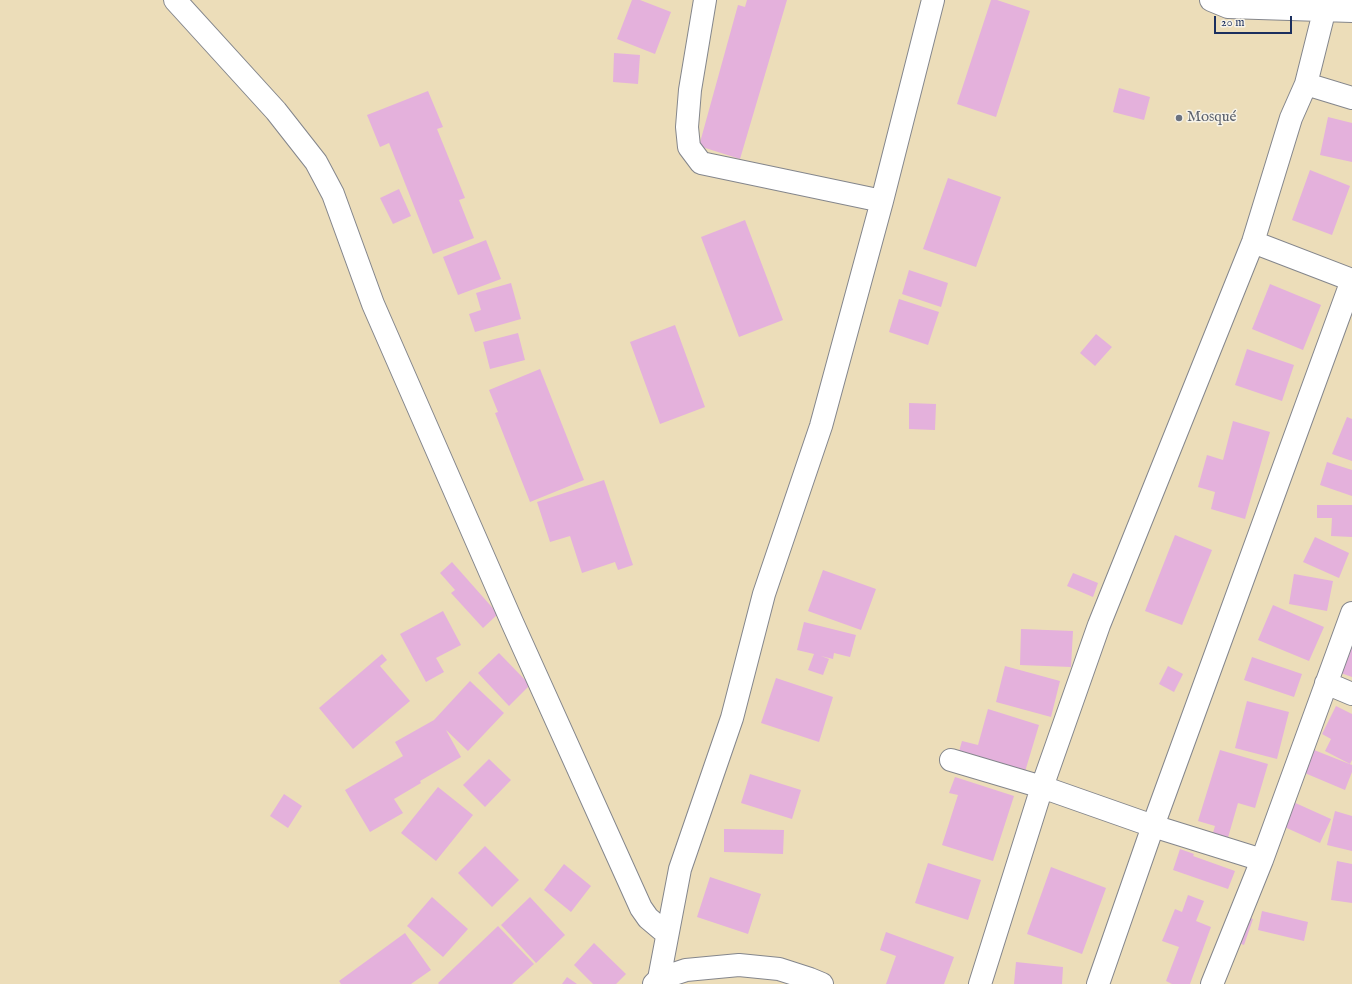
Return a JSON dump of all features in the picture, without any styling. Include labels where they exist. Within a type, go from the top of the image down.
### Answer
[{"type":"street","points":[[175,0],[276,111],[316,162],[333,194],[373,304],[512,622],[641,908],[648,918],[667,934]]},
{"type":"street","points":[[705,0],[690,90],[687,127],[688,147],[701,163],[882,201]]},
{"type":"street","points":[[657,982],[680,869],[732,718],[764,594],[821,426],[882,201],[933,0]]},
{"type":"street","points":[[1211,0],[1228,7],[1325,6],[1352,11]]},
{"type":"street","points":[[980,984],[1042,787],[1099,625],[1253,242],[1291,118],[1306,84],[1325,6]]},
{"type":"street","points":[[1306,84],[1352,98]]},
{"type":"street","points":[[1098,984],[1153,826],[1352,280],[1253,242]]},
{"type":"street","points":[[1212,984],[1262,860],[1352,613]]},
{"type":"street","points":[[1326,683],[1352,694]]},
{"type":"street","points":[[952,760],[1042,787],[1153,826],[1262,860]]},
{"type":"street","points":[[657,982],[686,970],[739,965],[779,969],[822,984]]},
{"type":"building","points":[[632,0],[640,0],[671,12],[655,54],[617,39]]},
{"type":"building","points":[[747,0],[787,0],[740,159],[699,146],[738,5],[745,7]]},
{"type":"building","points":[[991,0],[997,0],[1030,11],[996,117],[957,104]]},
{"type":"building","points":[[614,53],[640,55],[638,84],[613,82]]},
{"type":"building","points":[[1119,88],[1150,97],[1144,120],[1113,112]]},
{"type":"building","points":[[428,91],[443,127],[437,129],[465,198],[459,200],[474,238],[433,254],[389,143],[380,147],[367,115]]},
{"type":"building","points":[[1328,117],[1352,123],[1352,162],[1320,155]]},
{"type":"building","points":[[1310,170],[1350,186],[1332,235],[1292,220]]},
{"type":"building","points":[[948,178],[1001,197],[976,267],[923,249]]},
{"type":"building","points":[[399,189],[411,216],[393,224],[380,198]]},
{"type":"building","points":[[745,220],[783,320],[739,337],[701,237]]},
{"type":"building","points":[[486,240],[501,279],[458,295],[443,257]]},
{"type":"building","points":[[909,270],[948,283],[941,307],[902,294]]},
{"type":"building","points":[[511,283],[521,319],[475,332],[469,314],[481,310],[476,293]]},
{"type":"building","points":[[1270,284],[1321,305],[1303,350],[1252,329]]},
{"type":"building","points":[[899,299],[939,312],[928,345],[889,332]]},
{"type":"building","points":[[675,325],[705,407],[660,424],[630,342]]},
{"type":"building","points":[[518,333],[525,360],[490,369],[483,342]]},
{"type":"building","points":[[1096,334],[1112,347],[1095,366],[1080,353]]},
{"type":"building","points":[[1247,349],[1294,365],[1282,401],[1235,385]]},
{"type":"building","points":[[540,369],[584,480],[530,502],[495,413],[498,412],[489,390]]},
{"type":"building","points":[[909,403],[936,404],[935,430],[909,429]]},
{"type":"building","points":[[1347,417],[1352,419],[1352,461],[1332,454]]},
{"type":"building","points":[[1233,421],[1270,432],[1245,519],[1211,509],[1215,492],[1198,487],[1207,455],[1223,460]]},
{"type":"building","points":[[1327,462],[1352,470],[1352,496],[1320,485]]},
{"type":"building","points":[[604,480],[633,565],[618,570],[615,562],[582,573],[570,536],[550,542],[537,502]]},
{"type":"building","points":[[1317,505],[1352,505],[1352,537],[1331,536],[1332,518],[1317,518]]},
{"type":"building","points":[[1175,535],[1212,550],[1182,625],[1145,611]]},
{"type":"building","points":[[1315,537],[1349,553],[1339,578],[1303,562]]},
{"type":"building","points":[[452,562],[498,614],[483,628],[451,593],[455,590],[440,573]]},
{"type":"building","points":[[823,570],[876,589],[861,630],[808,611]]},
{"type":"building","points":[[1073,573],[1098,583],[1093,597],[1067,586]]},
{"type":"building","points":[[1294,574],[1333,581],[1327,611],[1289,604]]},
{"type":"building","points":[[1273,605],[1324,627],[1309,661],[1258,640]]},
{"type":"building","points":[[443,611],[461,645],[436,658],[444,672],[426,682],[400,634]]},
{"type":"building","points":[[804,622],[856,635],[850,657],[834,653],[833,659],[821,656],[829,659],[823,675],[808,670],[814,654],[797,650]]},
{"type":"building","points":[[1021,629],[1073,631],[1071,667],[1020,665]]},
{"type":"building","points":[[1352,635],[1352,677],[1338,672]]},
{"type":"building","points":[[499,653],[530,685],[509,706],[478,673]]},
{"type":"building","points":[[382,654],[387,660],[380,666],[410,701],[353,749],[319,708]]},
{"type":"building","points":[[1252,657],[1302,674],[1294,697],[1244,680]]},
{"type":"building","points":[[1005,666],[1060,681],[1051,717],[996,702]]},
{"type":"building","points":[[1168,666],[1183,674],[1174,692],[1159,684]]},
{"type":"building","points":[[776,678],[833,697],[819,742],[761,723]]},
{"type":"building","points":[[470,681],[504,713],[468,751],[446,730],[461,757],[420,781],[421,783],[394,799],[403,813],[370,832],[345,790],[403,756],[395,742],[434,720]]},
{"type":"building","points":[[1247,701],[1289,712],[1277,759],[1235,748]]},
{"type":"building","points":[[1336,706],[1352,714],[1352,760],[1350,764],[1325,751],[1331,739],[1322,734]]},
{"type":"building","points":[[988,709],[1039,725],[1024,775],[958,755],[962,741],[978,745]]},
{"type":"building","points":[[1309,748],[1352,765],[1352,772],[1345,790],[1300,771]]},
{"type":"building","points":[[1220,750],[1268,764],[1255,808],[1238,803],[1227,841],[1212,836],[1215,826],[1198,821]]},
{"type":"building","points":[[489,759],[511,780],[485,807],[463,785]]},
{"type":"building","points":[[750,774],[801,790],[792,819],[741,803]]},
{"type":"building","points":[[955,777],[1014,796],[993,861],[942,845],[958,795],[949,793]]},
{"type":"building","points":[[438,787],[473,815],[436,861],[401,833]]},
{"type":"building","points":[[284,794],[302,806],[288,828],[270,816]]},
{"type":"building","points":[[1291,801],[1331,819],[1320,843],[1280,825]]},
{"type":"building","points":[[1335,811],[1352,816],[1352,851],[1327,845]]},
{"type":"building","points":[[724,829],[784,830],[783,854],[724,852]]},
{"type":"building","points":[[485,846],[519,880],[492,907],[458,873]]},
{"type":"building","points":[[1180,849],[1194,854],[1193,856],[1235,871],[1228,889],[1173,870]]},
{"type":"building","points":[[1337,861],[1352,864],[1352,903],[1331,900]]},
{"type":"building","points":[[928,863],[981,880],[968,920],[915,903]]},
{"type":"building","points":[[564,864],[591,886],[571,912],[544,890]]},
{"type":"building","points":[[1051,867],[1106,888],[1082,954],[1027,934]]},
{"type":"building","points":[[710,877],[761,894],[748,934],[697,917]]},
{"type":"building","points":[[1188,895],[1204,901],[1196,921],[1211,927],[1190,984],[1172,984],[1166,981],[1179,947],[1162,941],[1175,909],[1182,912]]},
{"type":"building","points":[[432,897],[468,929],[443,957],[407,926]]},
{"type":"building","points":[[530,897],[565,935],[536,963],[501,925]]},
{"type":"building","points":[[1262,911],[1308,922],[1304,941],[1258,930]]},
{"type":"building","points":[[1242,915],[1253,919],[1244,945],[1233,941]]},
{"type":"building","points":[[498,926],[534,964],[512,984],[438,983]]},
{"type":"building","points":[[886,932],[954,957],[944,984],[886,984],[896,956],[880,950]]},
{"type":"building","points":[[405,933],[431,970],[411,984],[341,984],[339,981]]},
{"type":"building","points":[[594,943],[626,974],[616,984],[593,984],[574,965]]},
{"type":"building","points":[[1016,962],[1063,967],[1062,984],[1014,984]]},
{"type":"building","points":[[567,977],[577,984],[562,984]]},
{"type":"place","name":"Mosqué","points":[[1179,118]]}]
